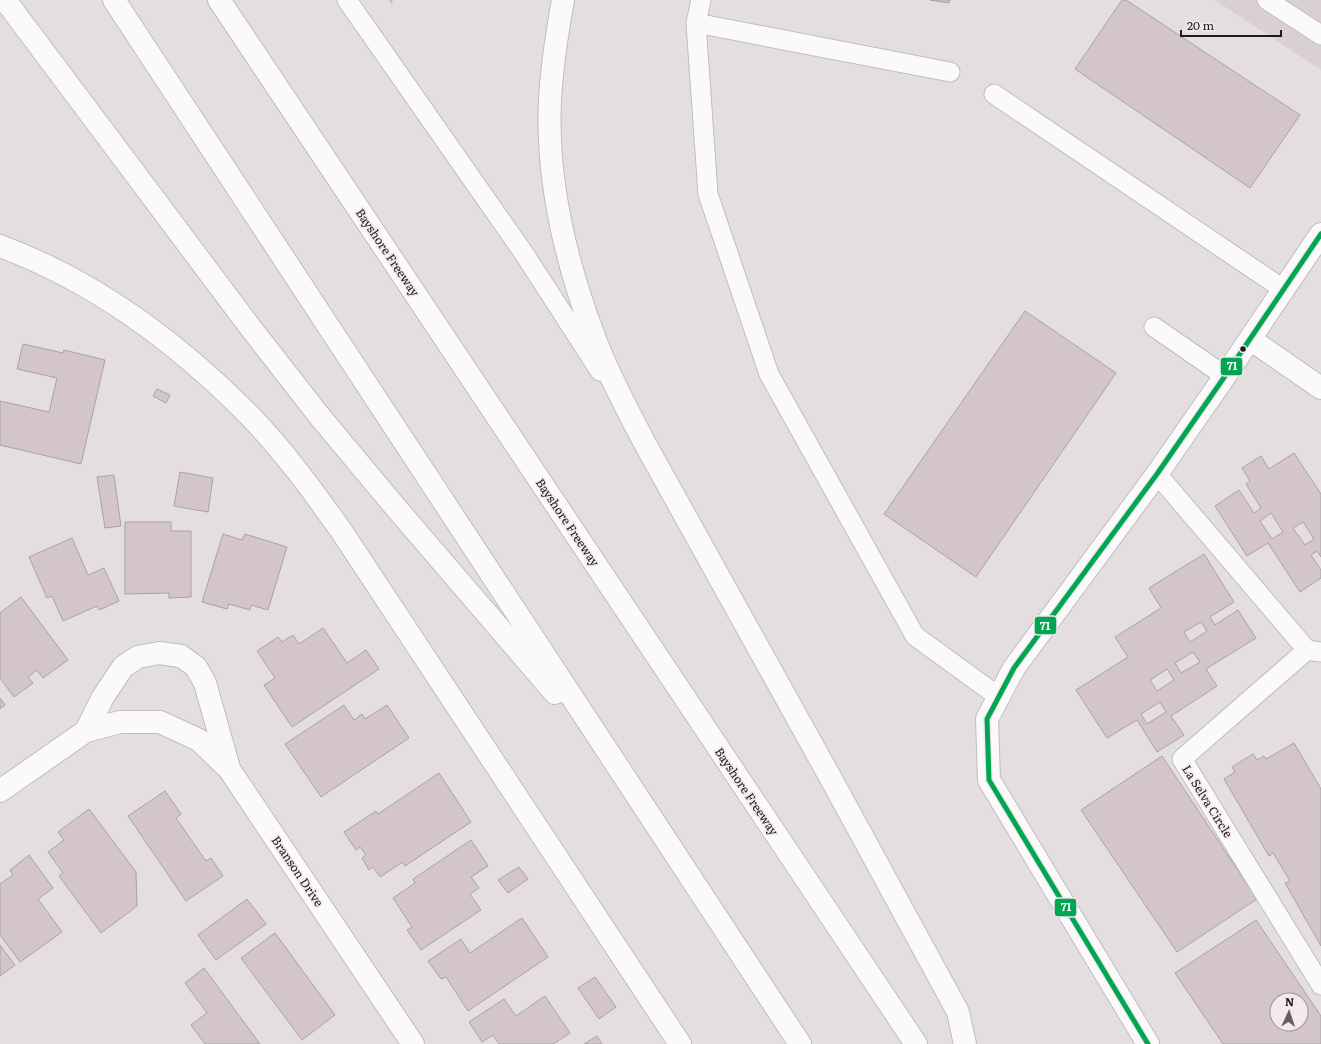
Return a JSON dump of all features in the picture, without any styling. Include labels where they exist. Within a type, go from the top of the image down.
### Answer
[{"type":"main road","points":[[5,0],[250,327],[321,418],[402,515],[613,760]]},
{"type":"main road","points":[[114,0],[800,1044]]},
{"type":"main road","name":"Bayshore Freeway","points":[[219,0],[916,1044]]},
{"type":"main road","points":[[563,0],[554,53],[550,100],[550,149],[557,202],[566,248],[595,339],[616,386],[643,440],[835,786],[958,1012],[965,1044]]},
{"type":"main road","points":[[1148,1044],[989,780],[987,719],[1014,668],[1156,474],[1225,376],[1321,234]]},
{"type":"main road","points":[[0,246],[51,268],[94,291],[174,347],[249,416],[281,451],[313,491],[342,532],[680,1044]]},
{"type":"main road","points":[[1250,339],[1321,388]]},
{"type":"main road","points":[[0,791],[86,731],[103,697],[123,667],[138,657],[159,653],[181,656],[196,667],[205,683],[229,769]]},
{"type":"main road","name":"Branson Drive","points":[[86,731],[120,722],[160,722],[199,740],[229,769],[411,1044]]},
{"type":"lane","points":[[347,0],[529,261],[643,440]]},
{"type":"lane","points":[[701,0],[696,24],[708,194],[769,374],[915,636],[999,697]]},
{"type":"lane","points":[[1267,0],[1321,35]]},
{"type":"lane","points":[[696,24],[950,72]]},
{"type":"lane","points":[[994,94],[1283,289]]},
{"type":"lane","points":[[1154,327],[1225,376]]},
{"type":"lane","name":"La Selva Circle","points":[[1156,474],[1314,651],[1182,759],[1321,985]]},
{"type":"path","points":[[392,0],[392,6]]},
{"type":"shaded area","points":[[1215,0],[1321,0],[1321,70]]},
{"type":"building","points":[[930,0],[950,0],[949,3]]},
{"type":"building","points":[[1122,0],[1126,0],[1300,115],[1250,188],[1075,69]]},
{"type":"building","points":[[1025,311],[1116,373],[976,577],[884,514]]},
{"type":"building","points":[[23,344],[63,353],[64,350],[105,360],[81,464],[0,445],[0,401],[49,412],[57,378],[17,369]]},
{"type":"building","points":[[157,389],[170,395],[166,403],[153,396]]},
{"type":"building","points":[[1294,453],[1321,494],[1321,557],[1317,551],[1311,555],[1321,570],[1321,578],[1300,592],[1268,543],[1247,556],[1215,506],[1239,490],[1254,513],[1261,508],[1246,484],[1250,481],[1242,468],[1261,456],[1269,469]],"holes":[[[1271,513],[1283,532],[1272,539],[1260,521]],[[1303,522],[1314,539],[1305,545],[1293,528]]]},
{"type":"building","points":[[180,472],[213,478],[208,512],[174,506]]},
{"type":"building","points":[[114,475],[121,526],[105,528],[97,477]]},
{"type":"building","points":[[125,522],[171,522],[171,531],[191,531],[191,597],[169,598],[169,593],[125,594]]},
{"type":"building","points":[[223,534],[242,540],[245,534],[287,547],[268,610],[251,605],[250,610],[229,604],[227,609],[202,602]]},
{"type":"building","points":[[72,538],[88,575],[104,568],[119,601],[99,610],[97,606],[63,621],[52,596],[47,598],[29,557]]},
{"type":"building","points":[[1204,554],[1234,602],[1210,617],[1215,625],[1238,610],[1256,638],[1206,669],[1217,686],[1171,716],[1184,735],[1157,752],[1137,720],[1107,738],[1076,690],[1128,657],[1115,637],[1161,608],[1149,588]],"holes":[[[1201,622],[1207,631],[1190,642],[1184,632]],[[1193,652],[1200,662],[1181,673],[1175,663]],[[1167,669],[1174,680],[1157,691],[1150,680]],[[1160,702],[1166,712],[1147,724],[1141,714]]]},
{"type":"building","points":[[21,597],[68,660],[43,678],[37,670],[28,677],[33,683],[14,697],[0,678],[0,613]]},
{"type":"building","points":[[323,628],[347,663],[366,650],[379,669],[292,727],[264,685],[275,678],[257,651],[278,637],[282,642],[293,635],[299,644]]},
{"type":"building","points":[[0,698],[5,705],[0,709]]},
{"type":"building","points":[[344,705],[354,720],[362,714],[365,719],[387,705],[409,738],[321,797],[285,744]]},
{"type":"building","points":[[1294,743],[1321,789],[1321,946],[1285,883],[1290,881],[1273,853],[1269,856],[1224,779],[1235,772],[1232,767],[1253,754],[1257,760],[1264,756],[1266,759]]},
{"type":"building","points":[[1162,756],[1257,899],[1177,952],[1081,810]]},
{"type":"building","points":[[439,773],[471,822],[405,866],[403,862],[380,877],[373,867],[369,870],[362,858],[366,855],[360,847],[356,850],[344,832],[376,811],[378,814]]},
{"type":"building","points":[[165,791],[181,814],[176,818],[206,861],[211,858],[223,876],[186,901],[128,816]]},
{"type":"building","points":[[89,809],[136,872],[137,906],[101,933],[59,876],[63,873],[48,852],[64,840],[58,832]]},
{"type":"building","points":[[471,840],[488,866],[471,877],[479,888],[470,894],[481,910],[421,950],[407,930],[412,927],[393,898],[415,883],[413,879]]},
{"type":"building","points":[[29,855],[53,888],[38,899],[62,932],[20,962],[0,935],[0,884],[13,875],[10,870]]},
{"type":"building","points":[[519,867],[528,879],[508,893],[498,880]]},
{"type":"building","points":[[247,899],[266,924],[216,960],[198,935]]},
{"type":"building","points":[[522,918],[548,957],[468,1011],[446,977],[441,979],[428,961],[461,939],[470,953]]},
{"type":"building","points":[[1256,920],[1305,992],[1269,992],[1269,1032],[1309,1032],[1309,998],[1321,1016],[1321,1044],[1223,1044],[1175,973]]},
{"type":"building","points":[[275,933],[335,1015],[302,1040],[241,958]]},
{"type":"building","points":[[0,945],[15,965],[0,976]]},
{"type":"building","points":[[204,968],[260,1044],[205,1044],[191,1025],[207,1013],[185,983]]},
{"type":"building","points":[[595,977],[616,1007],[599,1019],[578,988]]},
{"type":"building","points":[[545,996],[570,1033],[553,1044],[499,1044],[493,1035],[482,1042],[469,1022],[504,999],[516,1016]]},
{"type":"building","points":[[597,1036],[602,1044],[584,1044]]},
{"type":"transit line","name":"71","points":[[1148,1044],[989,780],[987,719],[1014,668],[1157,474],[1321,234]]}]
